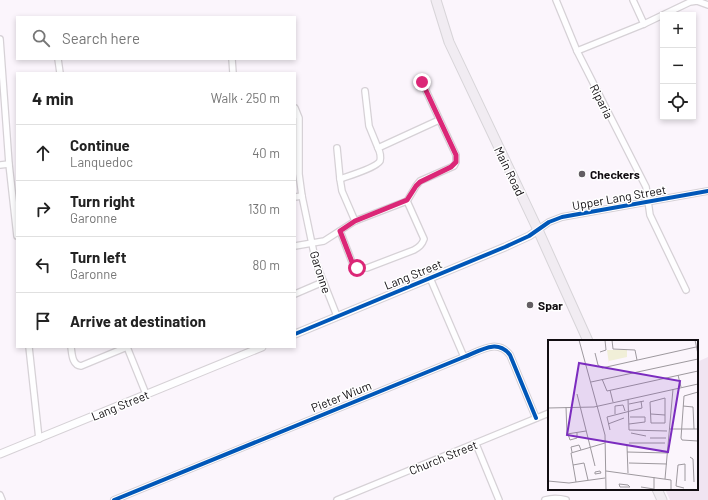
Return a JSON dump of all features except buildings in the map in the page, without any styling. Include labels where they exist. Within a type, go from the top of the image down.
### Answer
[{"type":"main road","name":"Main Road","points":[[436,0],[449,42],[538,230],[588,340]]},
{"type":"main road","points":[[657,490],[662,500]]},
{"type":"street","name":"Riparia","points":[[556,0],[578,51],[646,187],[649,209],[653,221],[674,262],[686,290]]},
{"type":"street","points":[[633,0],[644,24]]},
{"type":"street","points":[[578,51],[644,24],[690,2],[702,1],[708,5]]},
{"type":"street","points":[[0,39],[16,226]]},
{"type":"street","points":[[58,60],[60,72]]},
{"type":"street","points":[[232,60],[233,72]]},
{"type":"street","points":[[340,231],[352,262],[357,268],[367,268],[414,250],[423,243],[424,239],[407,200],[420,182],[451,167],[456,162],[456,155],[422,82]]},
{"type":"street","points":[[340,179],[372,167],[378,163],[380,157],[369,126],[365,91]]},
{"type":"street","points":[[296,110],[300,122],[297,150],[302,196],[312,244],[296,246]]},
{"type":"street","points":[[378,148],[439,120]]},
{"type":"street","points":[[337,148],[340,179],[344,197],[355,221]]},
{"type":"street","points":[[0,165],[10,164]]},
{"type":"street","name":"Upper Lang Street","points":[[538,230],[549,222],[562,217],[708,191]]},
{"type":"street","points":[[296,197],[302,196]]},
{"type":"street","name":"Garonne","points":[[337,316],[316,263],[312,244],[324,241],[355,221],[407,200]]},
{"type":"street","name":"Lang Street","points":[[296,334],[506,247],[538,230]]},
{"type":"street","points":[[430,278],[464,357]]},
{"type":"street","points":[[296,294],[323,282]]},
{"type":"street","name":"Pieter Wium","points":[[114,500],[464,357],[495,346],[502,346],[510,355],[536,418]]},
{"type":"street","points":[[29,348],[39,439]]},
{"type":"street","points":[[72,348],[75,363],[81,366],[125,348]]},
{"type":"street","points":[[127,348],[146,394]]},
{"type":"street","name":"Lang Street","points":[[0,454],[260,348]]},
{"type":"street","name":"Church Street","points":[[337,500],[548,413]]},
{"type":"street","points":[[476,444],[498,500]]},
{"type":"street","points":[[0,494],[2,500]]},
{"type":"street","points":[[545,500],[559,498],[566,500]]},
{"type":"shaded area","points":[[708,357],[708,500],[670,500],[665,490],[698,490],[698,362]]},
{"type":"cycle path","points":[[296,334],[505,247],[529,236],[549,222],[562,217],[708,191]]},
{"type":"cycle path","points":[[114,500],[488,347],[500,347],[510,355],[536,418]]},
{"type":"place","name":"Checkers","points":[[582,174]]},
{"type":"place","name":"Spar","points":[[530,305]]},
{"type":"route","points":[[357,268],[352,262],[340,231],[355,221],[407,200],[420,182],[454,166],[456,162],[456,155],[422,82]]}]
